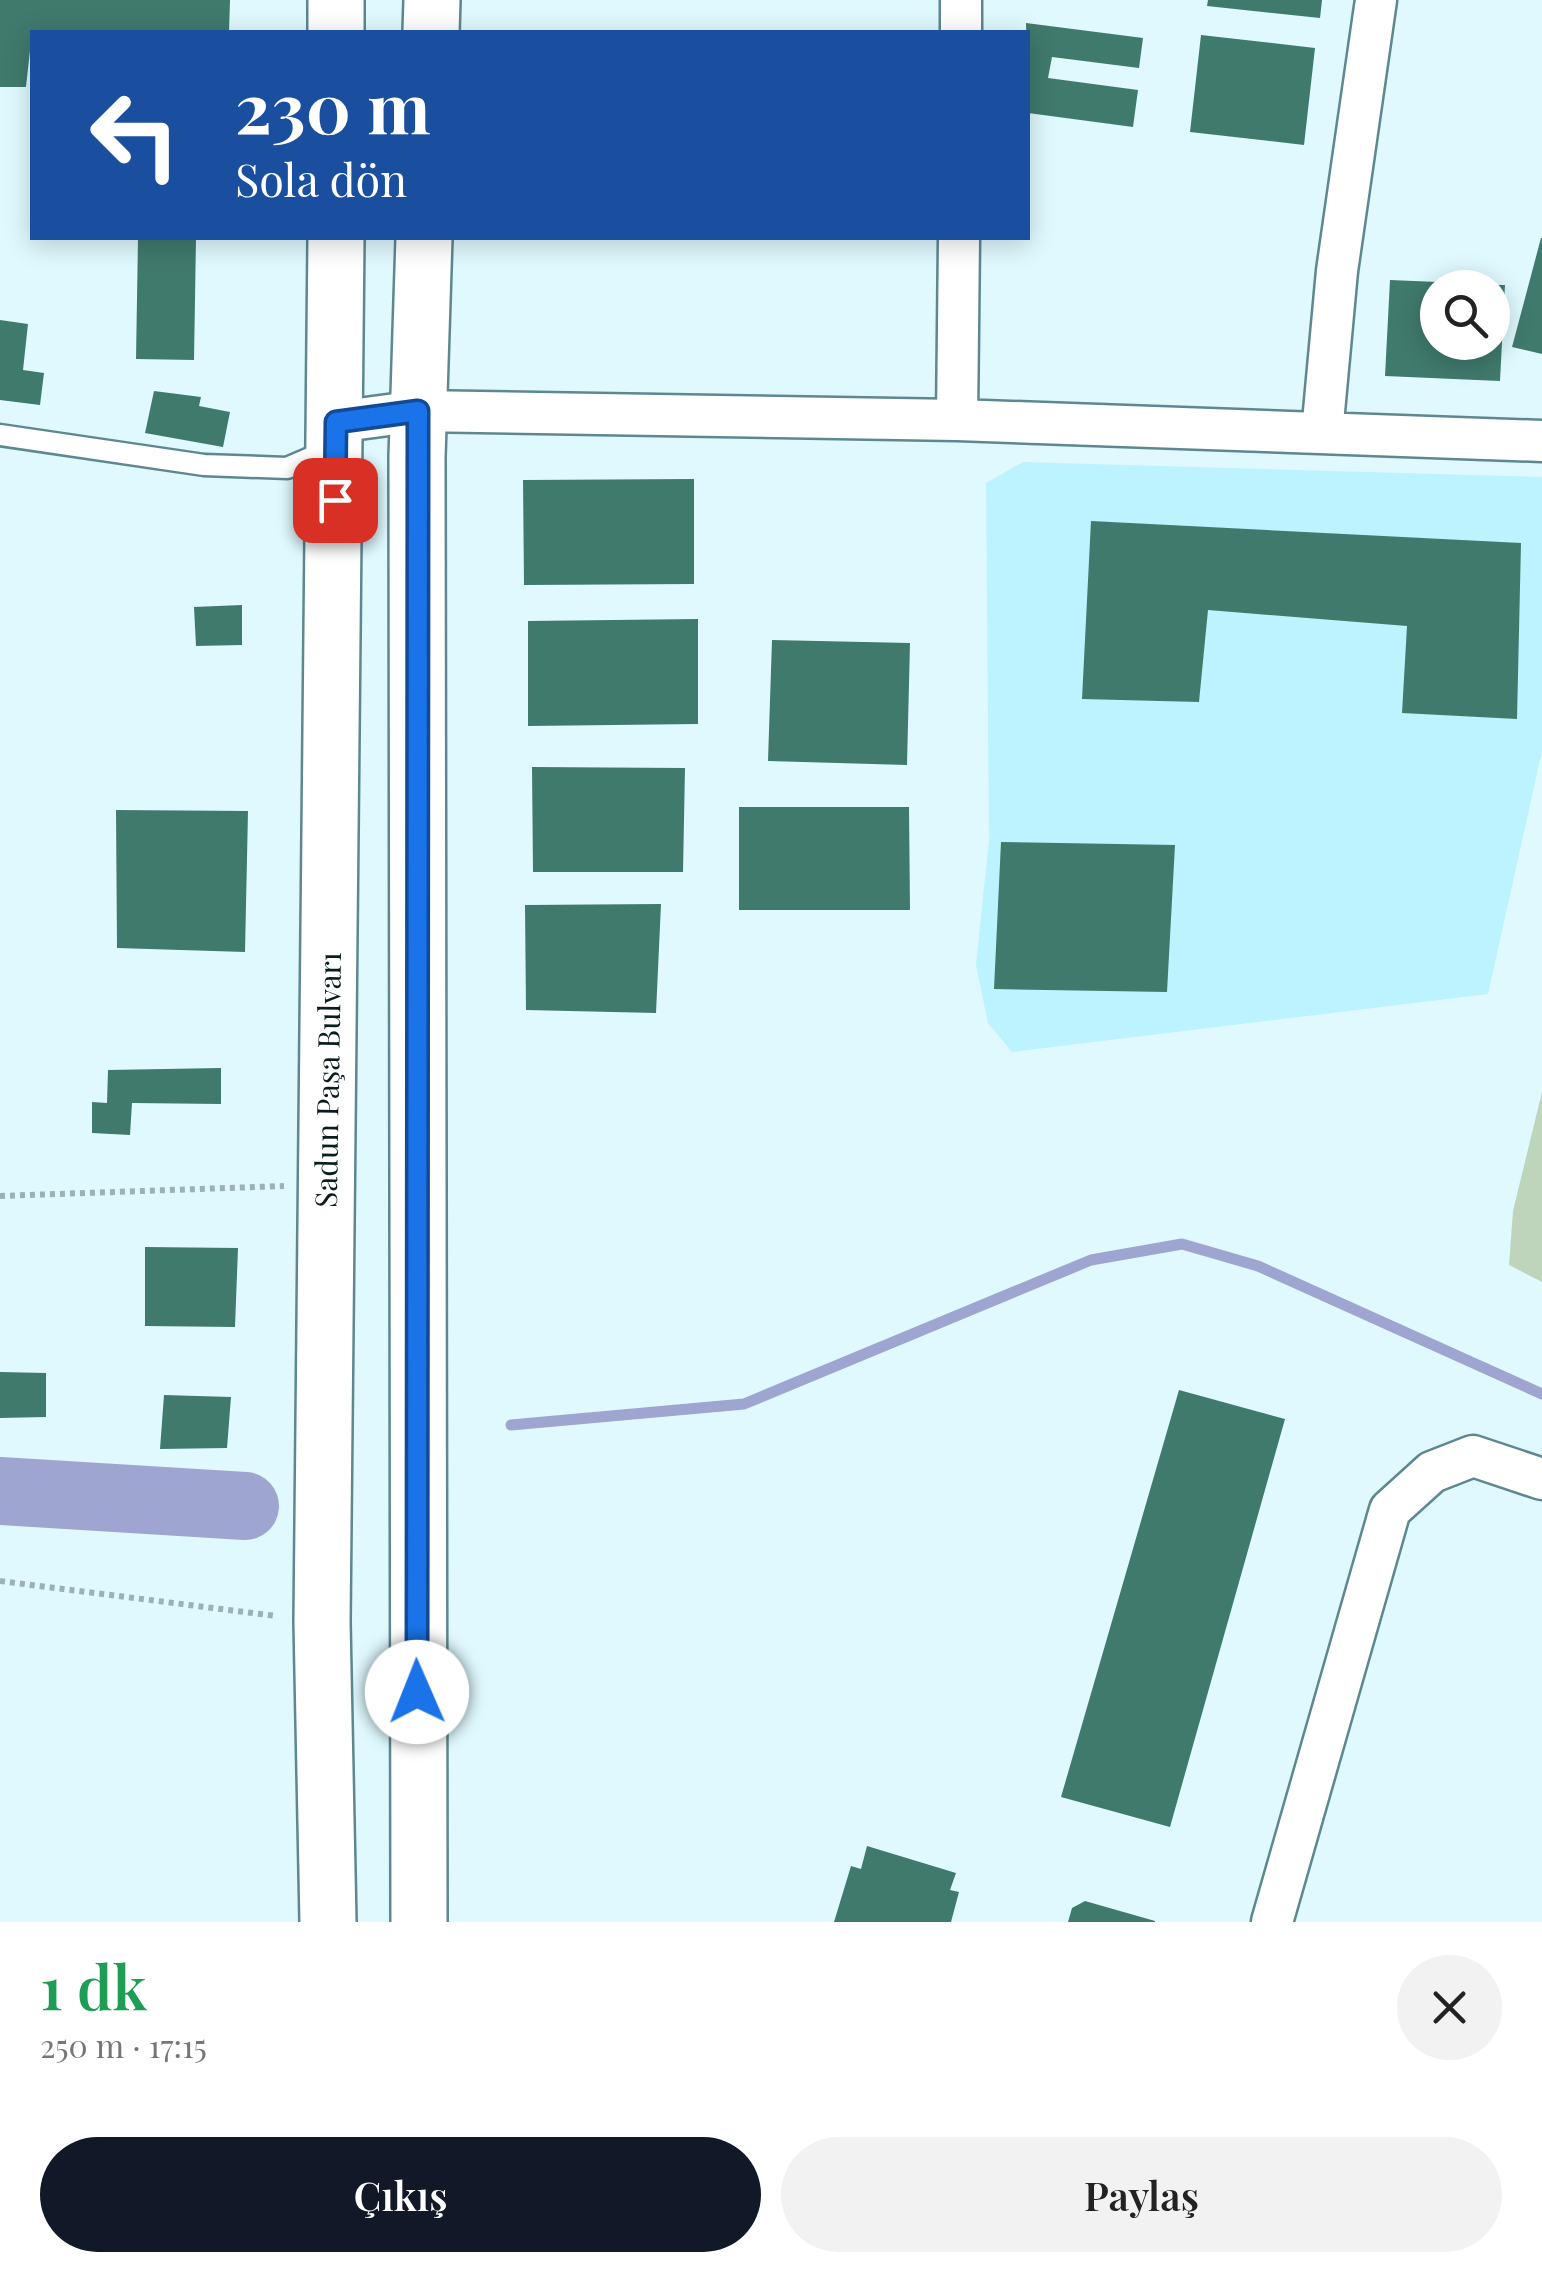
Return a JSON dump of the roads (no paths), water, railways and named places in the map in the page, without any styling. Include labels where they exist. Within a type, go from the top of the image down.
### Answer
[{"type":"main road","points":[[336,0],[336,30]]},
{"type":"main road","points":[[431,30],[432,0]]},
{"type":"main road","name":"Sadun Paşa Bulvarı","points":[[328,1922],[322,1622],[336,240]]},
{"type":"main road","points":[[420,1922],[418,411],[424,240]]},
{"type":"street","points":[[961,0],[961,30]]},
{"type":"street","points":[[1322,433],[1337,272],[1376,0]]},
{"type":"street","points":[[957,420],[959,240]]},
{"type":"street","points":[[336,422],[418,411],[957,420],[1542,441]]},
{"type":"street","points":[[1272,1922],[1390,1510],[1432,1472],[1473,1456],[1542,1479]]},
{"type":"lane","points":[[0,435],[204,465],[288,468],[324,452],[336,422]]},
{"type":"waterway","points":[[511,1425],[744,1404],[1091,1260],[1182,1244],[1258,1266],[1542,1394]]},
{"type":"waterway","points":[[0,1491],[245,1506]]}]
